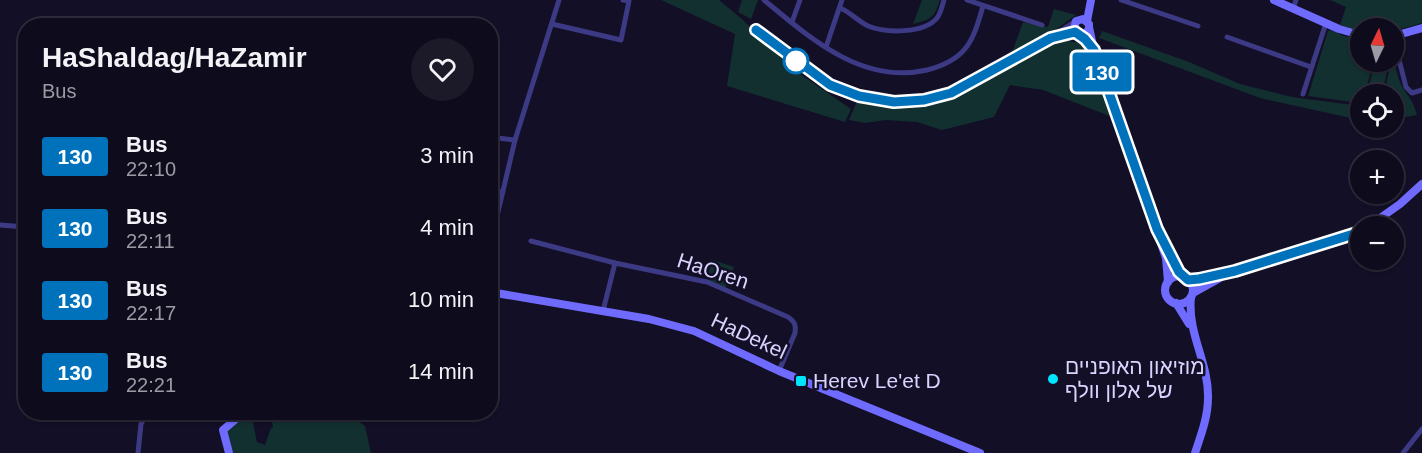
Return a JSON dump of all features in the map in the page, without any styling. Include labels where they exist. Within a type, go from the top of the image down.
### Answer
[{"type":"main road","points":[[1086,0],[1076,21],[1077,33],[1094,50]]},
{"type":"main road","points":[[1077,33],[1086,33],[1091,0]]},
{"type":"main road","points":[[1274,0],[1350,31]]},
{"type":"main road","points":[[1076,21],[1088,24]]},
{"type":"main road","points":[[1088,24],[1094,50],[1157,229],[1167,264],[1166,295],[1176,303],[1192,331]]},
{"type":"main road","points":[[1404,34],[1422,28]]},
{"type":"main road","points":[[1383,216],[1422,184]]},
{"type":"main road","points":[[1157,229],[1176,267],[1193,288],[1190,312],[1192,331],[1205,373],[1208,399],[1204,426],[1195,453]]},
{"type":"main road","points":[[1168,282],[1175,277],[1199,279],[1235,271],[1350,235]]},
{"type":"main road","points":[[1176,303],[1184,303],[1192,295],[1235,271]]},
{"type":"main road","name":"HaDekel","points":[[498,293],[680,326],[779,371],[980,453]]},
{"type":"main road","points":[[229,453],[223,430],[235,420]]},
{"type":"street","points":[[498,210],[515,140],[559,0]]},
{"type":"street","points":[[552,24],[621,40],[629,2],[623,0]]},
{"type":"street","points":[[764,0],[848,61],[877,71],[900,74],[950,63],[963,52],[973,38],[983,6]]},
{"type":"street","points":[[792,22],[800,0]]},
{"type":"street","points":[[826,47],[842,0]]},
{"type":"street","points":[[840,8],[859,21],[875,28],[904,31],[934,21],[944,0]]},
{"type":"street","points":[[967,0],[1042,25]]},
{"type":"street","points":[[1121,0],[1197,26]]},
{"type":"street","points":[[1293,9],[1296,0]]},
{"type":"street","points":[[756,30],[830,85],[859,96],[894,102],[924,100],[951,93],[1051,38],[1076,21]]},
{"type":"street","points":[[1303,94],[1326,23]]},
{"type":"street","points":[[1051,38],[1077,33]]},
{"type":"street","points":[[1227,37],[1311,68]]},
{"type":"street","points":[[1402,72],[1406,87],[1412,93],[1422,90]]},
{"type":"street","points":[[498,138],[515,140]]},
{"type":"street","points":[[498,191],[502,192]]},
{"type":"street","points":[[0,225],[18,226]]},
{"type":"street","name":"HaOren","points":[[531,241],[615,263],[707,282],[788,317],[796,326],[795,333],[779,371]]},
{"type":"street","points":[[603,311],[615,263]]},
{"type":"street","points":[[138,453],[143,420]]},
{"type":"street","points":[[1403,453],[1422,429]]},
{"type":"green space","points":[[661,0],[719,0],[743,20],[790,67],[851,109],[845,122],[727,86],[735,34]]},
{"type":"green space","points":[[742,0],[758,0],[751,19],[738,12]]},
{"type":"green space","points":[[922,0],[940,0],[931,17],[913,24]]},
{"type":"green space","points":[[1330,0],[1422,0],[1422,23],[1404,28],[1404,18],[1350,18],[1350,28],[1340,25],[1346,7]]},
{"type":"green space","points":[[1054,9],[1076,15],[1058,28],[1003,59],[1013,50],[1023,22],[1048,27]]},
{"type":"green space","points":[[1102,31],[1189,62],[1240,84],[1292,97],[1350,105],[1350,118],[1260,98],[1099,38]]},
{"type":"green space","points":[[1328,31],[1350,37],[1350,72],[1370,72],[1368,84],[1350,84],[1350,102],[1308,96]]},
{"type":"green space","points":[[1062,40],[1080,43],[1086,49],[1112,117],[1043,90],[1010,85],[994,117],[942,130],[917,122],[886,120],[865,123],[849,120],[858,99],[887,105],[914,104],[940,99],[988,79]]},
{"type":"green space","points":[[1372,72],[1387,72],[1384,84],[1370,84]]},
{"type":"green space","points":[[1389,72],[1397,72],[1401,84],[1386,84]]},
{"type":"green space","points":[[1404,90],[1413,103],[1417,115],[1404,117]]},
{"type":"green space","points":[[713,260],[734,267],[725,289],[705,282]]},
{"type":"green space","points":[[235,420],[252,420],[257,442],[265,445],[271,428],[273,428],[272,420],[356,420],[365,426],[371,453],[230,453],[223,430]]},
{"type":"bus line","name":"130","points":[[756,30],[805,69],[830,85],[859,96],[894,102],[924,100],[951,93],[1051,38],[1075,32],[1094,50],[1157,229],[1181,275],[1188,280],[1194,280],[1235,271],[1350,235]]},
{"type":"place","name":"מוזיאון האופניים של אלון וולף","points":[[1053,379]]},
{"type":"place","name":"Herev Le'et D","points":[[801,381]]}]
